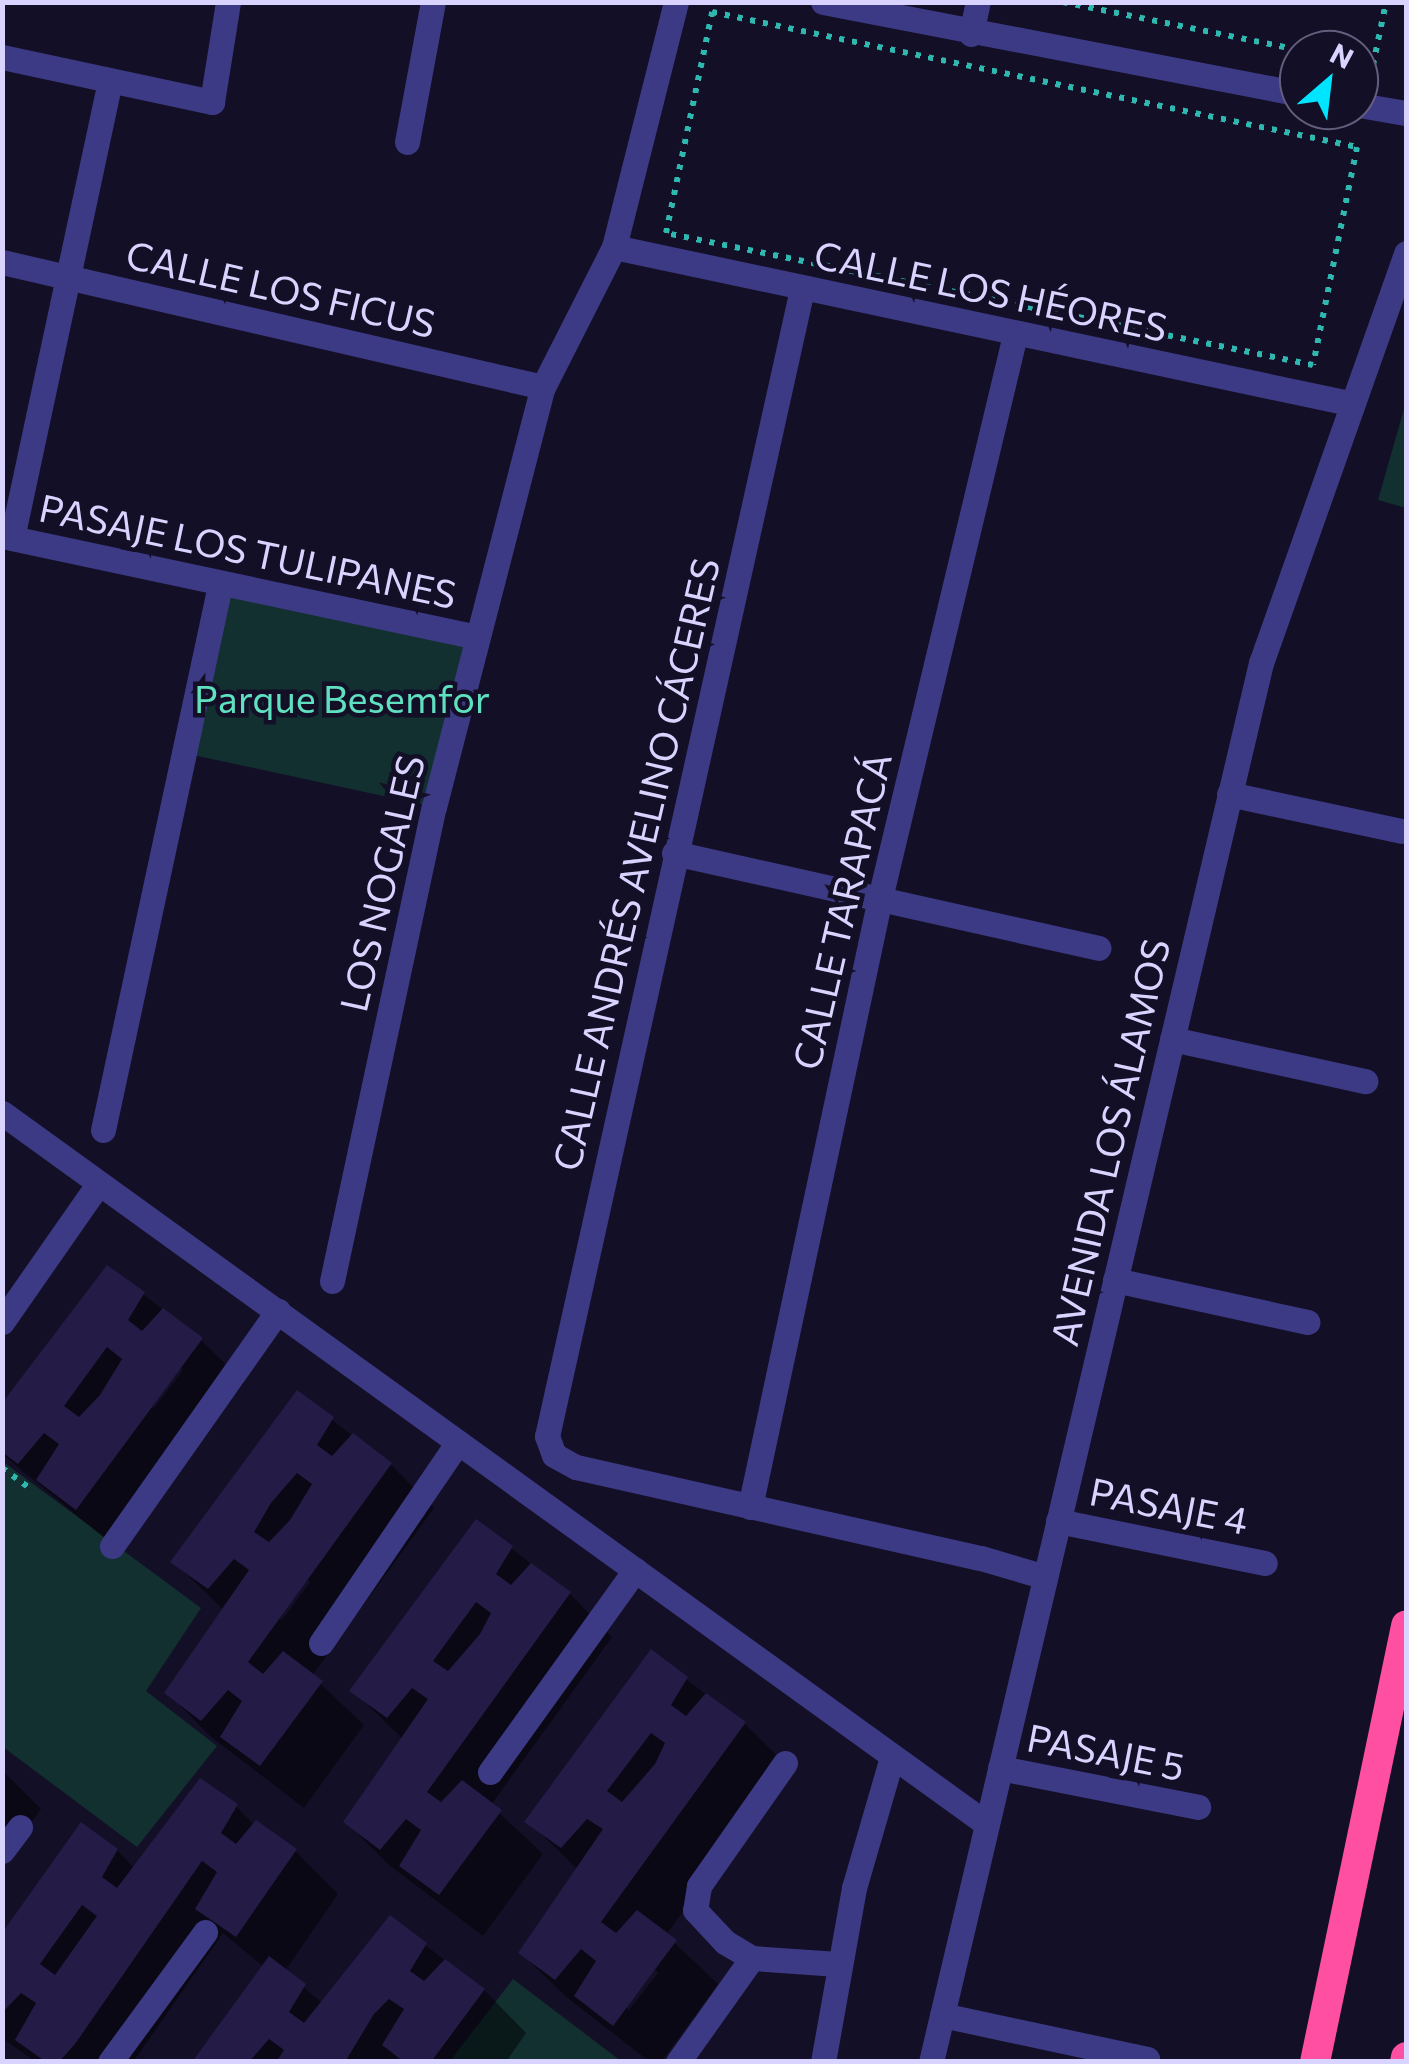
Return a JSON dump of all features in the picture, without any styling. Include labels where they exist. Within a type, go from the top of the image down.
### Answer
[{"type":"highway","points":[[1315,2062],[1406,1625]]},
{"type":"street","points":[[2,57],[212,102],[228,2]]},
{"type":"street","points":[[407,142],[433,2]]},
{"type":"street","name":"LOS NOGALES","points":[[332,1281],[434,807],[543,388],[614,248],[676,2]]},
{"type":"street","points":[[823,2],[971,34],[1279,90]]},
{"type":"street","points":[[971,34],[978,2]]},
{"type":"street","points":[[7,537],[110,82]]},
{"type":"street","points":[[1379,106],[1405,108]]},
{"type":"street","name":"CALLE LOS HÉORES","points":[[614,248],[1353,404]]},
{"type":"street","name":"AVENIDA LOS ÁLAMOS","points":[[931,2062],[984,1822],[1000,1768],[1261,663],[1406,253]]},
{"type":"street","name":"CALLE LOS FICUS","points":[[2,262],[543,388]]},
{"type":"street","name":"CALLE ANDRÉS AVELINO CÁCERES","points":[[750,1507],[576,1467],[554,1455],[547,1436],[802,289]]},
{"type":"street","name":"CALLE TARAPACÁ","points":[[750,1507],[880,898],[1015,335]]},
{"type":"street","name":"PASAJE LOS TULIPANES","points":[[7,537],[477,638]]},
{"type":"street","points":[[103,1130],[220,585]]},
{"type":"street","points":[[1229,794],[1401,831]]},
{"type":"street","points":[[674,854],[1098,948]]},
{"type":"street","points":[[1172,1039],[1365,1081]]},
{"type":"street","points":[[2,1113],[984,1822]]},
{"type":"street","points":[[2,1322],[99,1182]]},
{"type":"street","points":[[1114,1280],[1308,1322]]},
{"type":"street","points":[[112,1546],[278,1311]]},
{"type":"street","points":[[321,1643],[458,1442]]},
{"type":"street","points":[[750,1507],[981,1558],[1045,1577]]},
{"type":"street","name":"PASAJE 4","points":[[1058,1522],[1265,1563]]},
{"type":"street","points":[[490,1772],[635,1570]]},
{"type":"street","points":[[823,2062],[838,1964],[892,1757]]},
{"type":"street","points":[[785,1763],[699,1886],[694,1899],[700,1920],[752,1958],[838,1964]]},
{"type":"street","name":"PASAJE 5","points":[[1000,1768],[1198,1807]]},
{"type":"street","points":[[2,1851],[20,1827]]},
{"type":"street","points":[[110,2062],[204,1932]]},
{"type":"street","points":[[678,2062],[752,1958]]},
{"type":"street","points":[[942,2015],[1147,2059]]},
{"type":"path","points":[[1063,2],[1279,46]]},
{"type":"path","points":[[1379,36],[1386,2]]},
{"type":"path","points":[[666,233],[712,12],[732,16],[1357,147],[1313,366]]},
{"type":"path","points":[[2,1468],[28,1487]]},
{"type":"green space","points":[[1406,402],[1406,508],[1378,500]]},
{"type":"green space","name":"Parque Besemfor","points":[[220,585],[477,637],[434,807],[184,753]]},
{"type":"green space","points":[[2,1461],[201,1608],[146,1691],[217,1746],[137,1847],[3,1747]]},
{"type":"green space","points":[[513,1979],[621,2061],[450,2061]]},
{"type":"building","points":[[107,1265],[145,1292],[128,1320],[142,1331],[163,1308],[203,1338],[76,1510],[36,1480],[59,1444],[44,1433],[18,1464],[2,1452],[2,1403]],"holes":[[[107,1347],[122,1359],[100,1395],[79,1417],[64,1406]]]},
{"type":"building","points":[[297,1390],[334,1417],[317,1445],[332,1456],[353,1433],[392,1463],[248,1662],[263,1674],[283,1651],[323,1681],[260,1766],[220,1737],[242,1701],[228,1690],[201,1721],[164,1693],[249,1570],[234,1559],[208,1589],[170,1562]],"holes":[[[297,1473],[312,1484],[290,1520],[269,1542],[254,1532],[271,1503]]]},
{"type":"building","points":[[476,1519],[513,1546],[496,1574],[511,1585],[531,1563],[571,1592],[427,1792],[441,1802],[462,1780],[502,1810],[439,1895],[399,1866],[421,1830],[406,1819],[380,1850],[343,1822],[428,1699],[412,1688],[387,1718],[349,1691]],"holes":[[[476,1602],[491,1613],[480,1634],[448,1671],[433,1661]]]},
{"type":"building","points":[[651,1649],[688,1677],[671,1705],[686,1716],[706,1693],[746,1722],[601,1922],[616,1933],[637,1910],[677,1940],[613,2026],[574,1996],[596,1961],[581,1949],[555,1980],[518,1953],[603,1829],[587,1819],[561,1848],[524,1822]],"holes":[[[651,1733],[665,1743],[655,1764],[622,1802],[607,1791]]]},
{"type":"building","points":[[200,1778],[238,1804],[221,1833],[236,1844],[256,1820],[297,1849],[236,1937],[195,1909],[217,1872],[202,1861],[75,2044],[59,2062],[46,2062],[15,2040],[36,2003],[21,1993],[2,2013],[2,1933],[81,1822],[118,1849],[102,1877],[117,1888]],"holes":[[[82,1905],[97,1916],[55,1975],[40,1964]]]},
{"type":"building","points":[[390,1915],[427,1943],[410,1971],[424,1981],[445,1959],[485,1989],[431,2062],[404,2062],[382,2045],[404,2009],[389,1999],[374,2014],[345,2062],[276,2062],[284,2050],[269,2039],[249,2062],[192,2062],[269,1956],[306,1984],[289,2012],[304,2023]]}]
